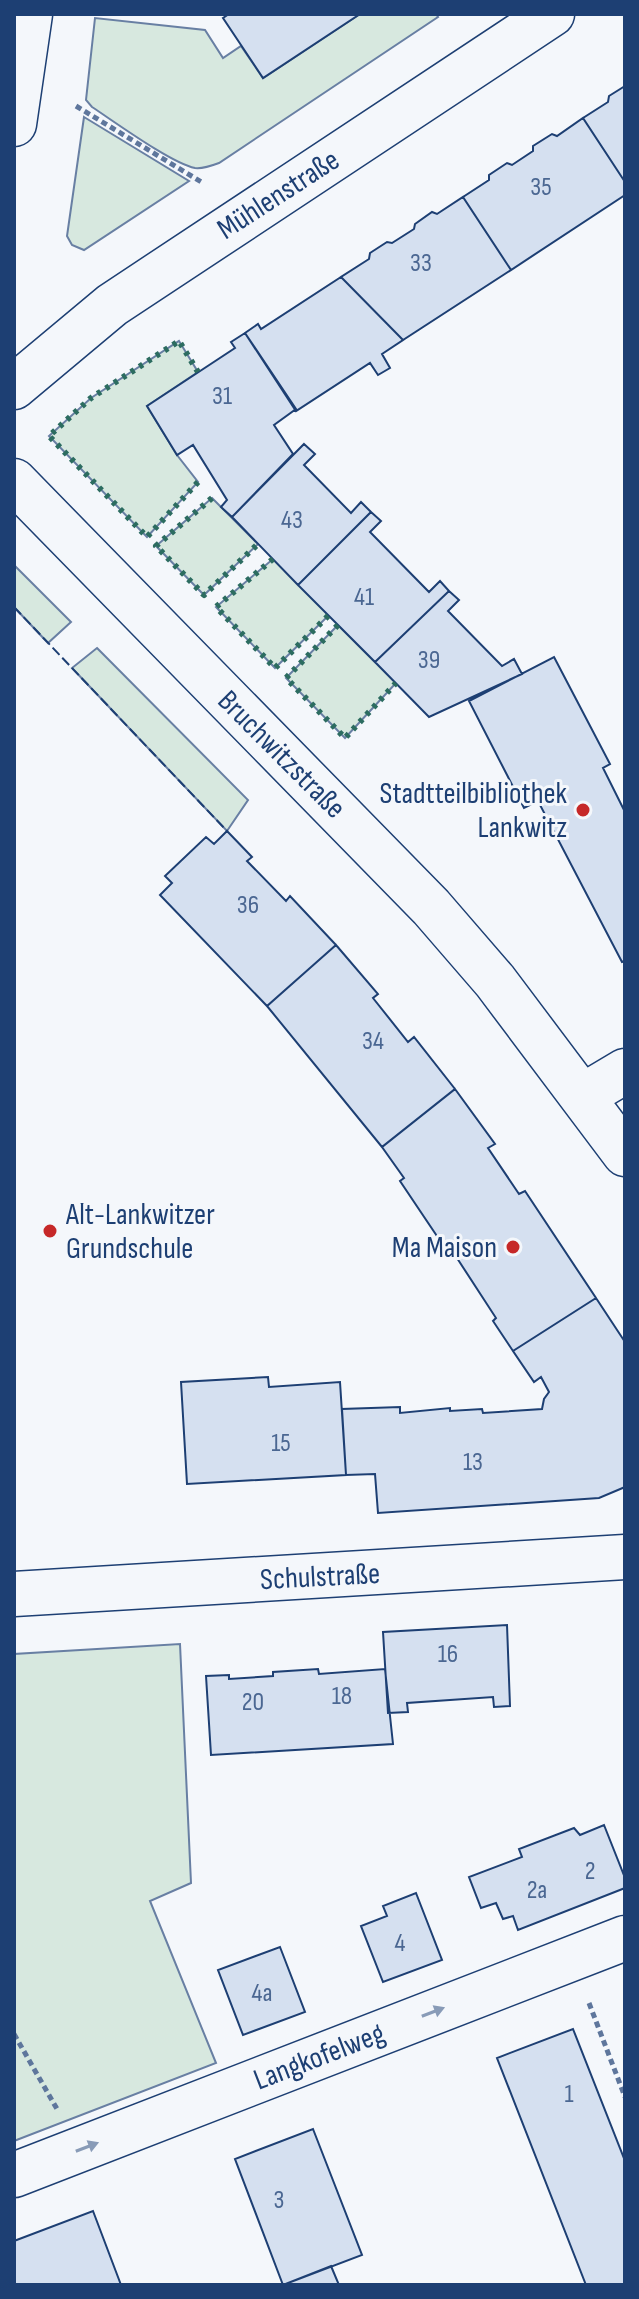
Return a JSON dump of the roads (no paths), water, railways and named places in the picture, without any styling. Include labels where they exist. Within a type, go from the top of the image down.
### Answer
[{"type":"street","points":[[14,124],[30,14]]},
{"type":"street","name":"Mühlenstraße","points":[[14,387],[112,305],[552,14]]},
{"type":"street","name":"Bruchwitzstraße","points":[[14,481],[431,907],[495,981],[625,1154]]},
{"type":"street","points":[[583,1096],[625,1071]]},
{"type":"street","name":"Schulstraße","points":[[14,1594],[625,1557]]},
{"type":"street","name":"Langkofelweg","points":[[14,2175],[625,1938]]},
{"type":"place","name":"Stadtteilbibliothek Lankwitz","points":[[583,810]]},
{"type":"place","name":"Alt-Lankwitzer Grundschule","points":[[50,1231]]},
{"type":"place","name":"Ma Maison","points":[[513,1247]]}]
